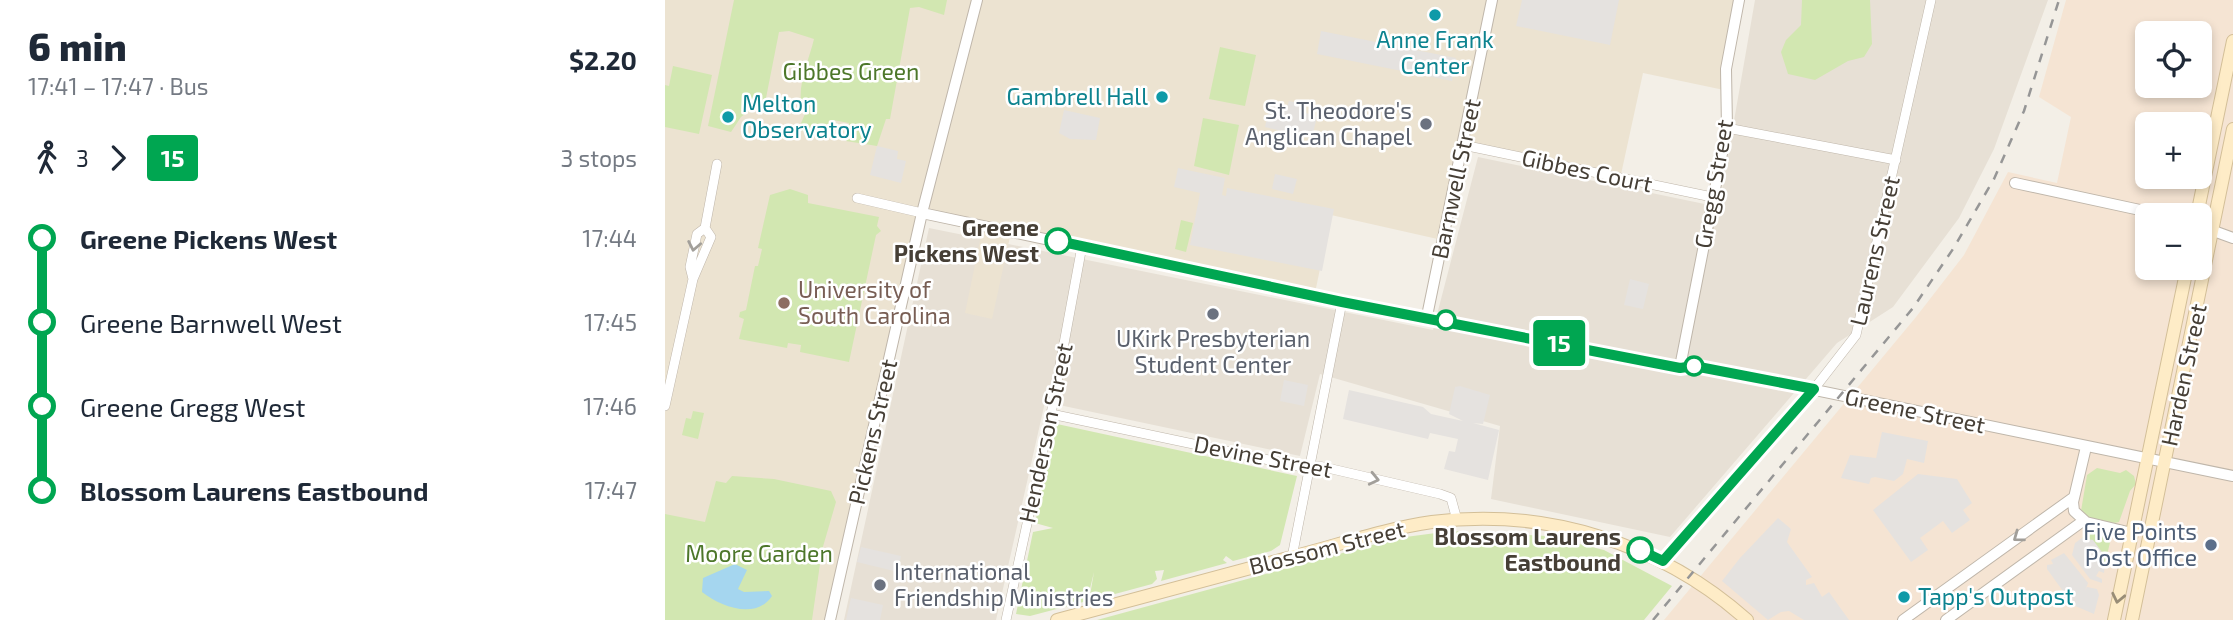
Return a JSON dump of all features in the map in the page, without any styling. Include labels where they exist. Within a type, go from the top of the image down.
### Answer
[{"type":"main road","points":[[2199,203],[2233,41]]},
{"type":"main road","name":"Harden Street","points":[[2132,620],[2233,132]]},
{"type":"main road","name":"Harden Street","points":[[2114,620],[2185,280]]},
{"type":"main road","name":"Blossom Street","points":[[1057,620],[1401,528],[1457,520],[1511,520],[1608,538],[1663,561],[1701,584],[1747,620]]},
{"type":"street","name":"Pickens Street","points":[[830,620],[922,213],[977,0]]},
{"type":"street","name":"Barnwell Street","points":[[1427,316],[1492,0]]},
{"type":"street","name":"Gregg Street","points":[[1680,368],[1727,128],[1726,69],[1739,0]]},
{"type":"street","name":"Laurens Street","points":[[1663,561],[1849,347],[1861,323],[1931,0]]},
{"type":"street","points":[[1727,128],[1896,160]]},
{"type":"street","name":"Gibbes Court","points":[[1463,145],[1712,197]]},
{"type":"street","points":[[665,406],[693,279],[706,255],[711,237],[705,228],[716,164]]},
{"type":"street","points":[[2015,183],[2135,209]]},
{"type":"street","name":"Greene Street","points":[[857,198],[1342,302],[1427,316],[1680,368],[1694,366],[1814,389],[2233,477]]},
{"type":"street","points":[[2213,233],[2233,238]]},
{"type":"street","name":"Henderson Street","points":[[1006,620],[1051,414],[1082,246]]},
{"type":"street","points":[[1291,557],[1342,302]]},
{"type":"street","name":"Devine Street","points":[[1051,414],[1307,468],[1319,466],[1451,498],[1457,520]]},
{"type":"street","points":[[2086,447],[2074,497],[2074,511],[2083,521],[2132,533]]},
{"type":"street","points":[[1903,620],[2074,497]]},
{"type":"street","points":[[1946,620],[2083,521]]},
{"type":"shaded area","name":"University of South Carolina","points":[[665,0],[1743,0],[1724,90],[1643,73],[1620,179],[1462,144],[1442,240],[1331,215],[1315,293],[1011,232],[992,319],[965,313],[983,226],[921,212],[890,362],[866,435],[826,620],[665,620]]},
{"type":"shaded area","points":[[1522,0],[1619,0],[1610,45],[1516,26]]},
{"type":"shaded area","points":[[1755,0],[2048,0],[1994,149],[1959,218],[1893,307],[1837,343],[1670,537],[1491,499],[1500,426],[1320,374],[1300,456],[1045,402],[996,620],[844,620],[929,228],[1433,330],[1478,157],[1719,207]]},
{"type":"shaded area","points":[[2066,0],[2233,0],[2233,620],[1664,620],[1916,317],[1964,255],[2008,172],[2057,183],[2071,117],[2039,97]]},
{"type":"shaded area","points":[[1321,31],[1456,58],[1452,81],[1317,54]]},
{"type":"shaded area","points":[[1289,101],[1303,104],[1302,112],[1317,116],[1312,138],[1265,127],[1270,104],[1287,107]]},
{"type":"shaded area","points":[[1064,110],[1100,118],[1096,140],[1070,139],[1059,133]]},
{"type":"shaded area","points":[[877,146],[898,151],[897,159],[906,161],[901,183],[870,175]]},
{"type":"shaded area","points":[[1178,168],[1225,178],[1222,195],[1226,196],[1227,188],[1334,209],[1322,271],[1190,245],[1200,193],[1174,187]]},
{"type":"shaded area","points":[[1275,174],[1297,179],[1293,194],[1272,189]]},
{"type":"shaded area","points":[[1630,279],[1649,284],[1643,309],[1624,305]]},
{"type":"shaded area","points":[[1284,380],[1308,385],[1304,406],[1280,401]]},
{"type":"shaded area","points":[[1455,387],[1490,395],[1483,424],[1473,423],[1499,430],[1488,480],[1444,469],[1449,451],[1455,452],[1458,439],[1430,433],[1428,439],[1343,419],[1349,390],[1423,407],[1431,414],[1463,421],[1449,414]]},
{"type":"shaded area","points":[[1882,432],[1928,441],[1924,463],[1907,459],[1903,474],[1894,481],[1875,477],[1871,478],[1869,484],[1841,478],[1850,455],[1876,458]]},
{"type":"shaded area","points":[[1918,474],[1957,479],[1972,503],[1963,510],[1970,520],[1952,533],[1943,521],[1920,538],[1928,550],[1911,562],[1873,510]]},
{"type":"shaded area","points":[[1778,518],[1791,529],[1787,542],[1812,577],[1806,580],[1806,585],[1814,583],[1822,597],[1829,592],[1849,620],[1804,620],[1789,611],[1781,612],[1768,620],[1722,581]]},
{"type":"shaded area","points":[[2082,538],[2093,540],[2102,552],[2103,557],[2097,559],[2105,564],[2104,573],[2099,571],[2096,576],[2102,579],[2102,583],[2090,579],[2072,555],[2075,543]]},
{"type":"shaded area","points":[[861,547],[901,556],[898,572],[857,562]]},
{"type":"shaded area","points":[[2064,553],[2088,583],[2085,591],[2087,587],[2097,589],[2099,595],[2094,614],[2073,605],[2047,569],[2047,565],[2053,564],[2051,560]]},
{"type":"shaded area","points":[[851,598],[883,605],[880,620],[846,620]]},
{"type":"green space","name":"Gibbes Green","points":[[734,0],[947,0],[944,15],[919,7],[910,8],[890,119],[886,119],[877,146],[846,141],[849,123],[833,120],[829,137],[798,130],[805,114],[801,87],[814,39],[789,31],[779,32],[766,98],[741,117],[731,132],[708,126]]},
{"type":"green space","points":[[1802,0],[1870,0],[1872,44],[1864,57],[1848,61],[1815,80],[1788,74],[1781,52],[1786,40],[1801,25]]},
{"type":"green space","points":[[1220,47],[1256,55],[1245,106],[1209,99]]},
{"type":"green space","points":[[673,66],[712,75],[699,134],[665,127],[665,85],[669,86]]},
{"type":"green space","points":[[1203,118],[1239,125],[1229,175],[1194,166]]},
{"type":"green space","points":[[790,189],[808,195],[808,203],[879,217],[877,226],[881,231],[876,235],[849,362],[800,352],[801,345],[788,343],[787,348],[739,339],[744,319],[739,317],[740,312],[746,310],[755,266],[758,266],[762,249],[758,248],[770,195]]},
{"type":"green space","points":[[1181,220],[1193,223],[1186,252],[1175,249]]},
{"type":"green space","points":[[693,411],[704,413],[698,439],[682,435],[686,418],[691,419]]},
{"type":"green space","points":[[1057,424],[1297,476],[1280,545],[1271,551],[1233,561],[1226,556],[1223,560],[1227,563],[1161,581],[1164,570],[1155,571],[1157,579],[1152,584],[1089,601],[1094,572],[1087,601],[1030,616],[1016,614],[1033,532],[1053,528],[1035,523]]},
{"type":"green space","points":[[2097,468],[2120,473],[2126,470],[2134,476],[2136,484],[2130,491],[2119,522],[2099,521],[2081,511],[2087,475]]},
{"type":"green space","name":"Moore Garden","points":[[732,476],[774,479],[831,491],[836,502],[822,550],[812,620],[665,620],[665,514],[705,522],[716,481],[726,483]]},
{"type":"green space","points":[[1451,531],[1546,536],[1604,550],[1672,586],[1644,620],[1097,620],[1398,538]]},
{"type":"green space","points":[[2090,533],[2111,538],[2105,564],[2097,559],[2100,556],[2082,538]]},
{"type":"water","points":[[735,564],[747,570],[738,589],[744,592],[769,591],[772,596],[765,603],[757,608],[738,609],[702,592],[703,578]]},
{"type":"railway","points":[[1653,620],[1913,308],[1953,249],[1994,179],[2024,111],[2059,0]]},
{"type":"bus line","name":"15","points":[[1058,241],[1342,302],[1425,316],[1680,368],[1694,366],[1814,389],[1663,561],[1640,550]]},
{"type":"place","name":"Anne Frank Center","points":[[1435,15]]},
{"type":"place","name":"Gambrell Hall","points":[[1162,97]]},
{"type":"place","name":"Melton Observatory","points":[[728,117]]},
{"type":"place","name":"St. Theodore's Anglican Chapel","points":[[1426,124]]},
{"type":"place","name":"Greene Pickens West","points":[[1058,241]]},
{"type":"place","name":"University of South Carolina","points":[[784,303]]},
{"type":"place","name":"UKirk Presbyterian Student Center","points":[[1213,314]]},
{"type":"place","name":"Five Points Post Office","points":[[2211,545]]},
{"type":"place","name":"Blossom Laurens Eastbound","points":[[1640,550]]},
{"type":"place","name":"International Friendship Ministries","points":[[880,585]]},
{"type":"place","name":"Tapp's Outpost","points":[[1904,597]]}]
